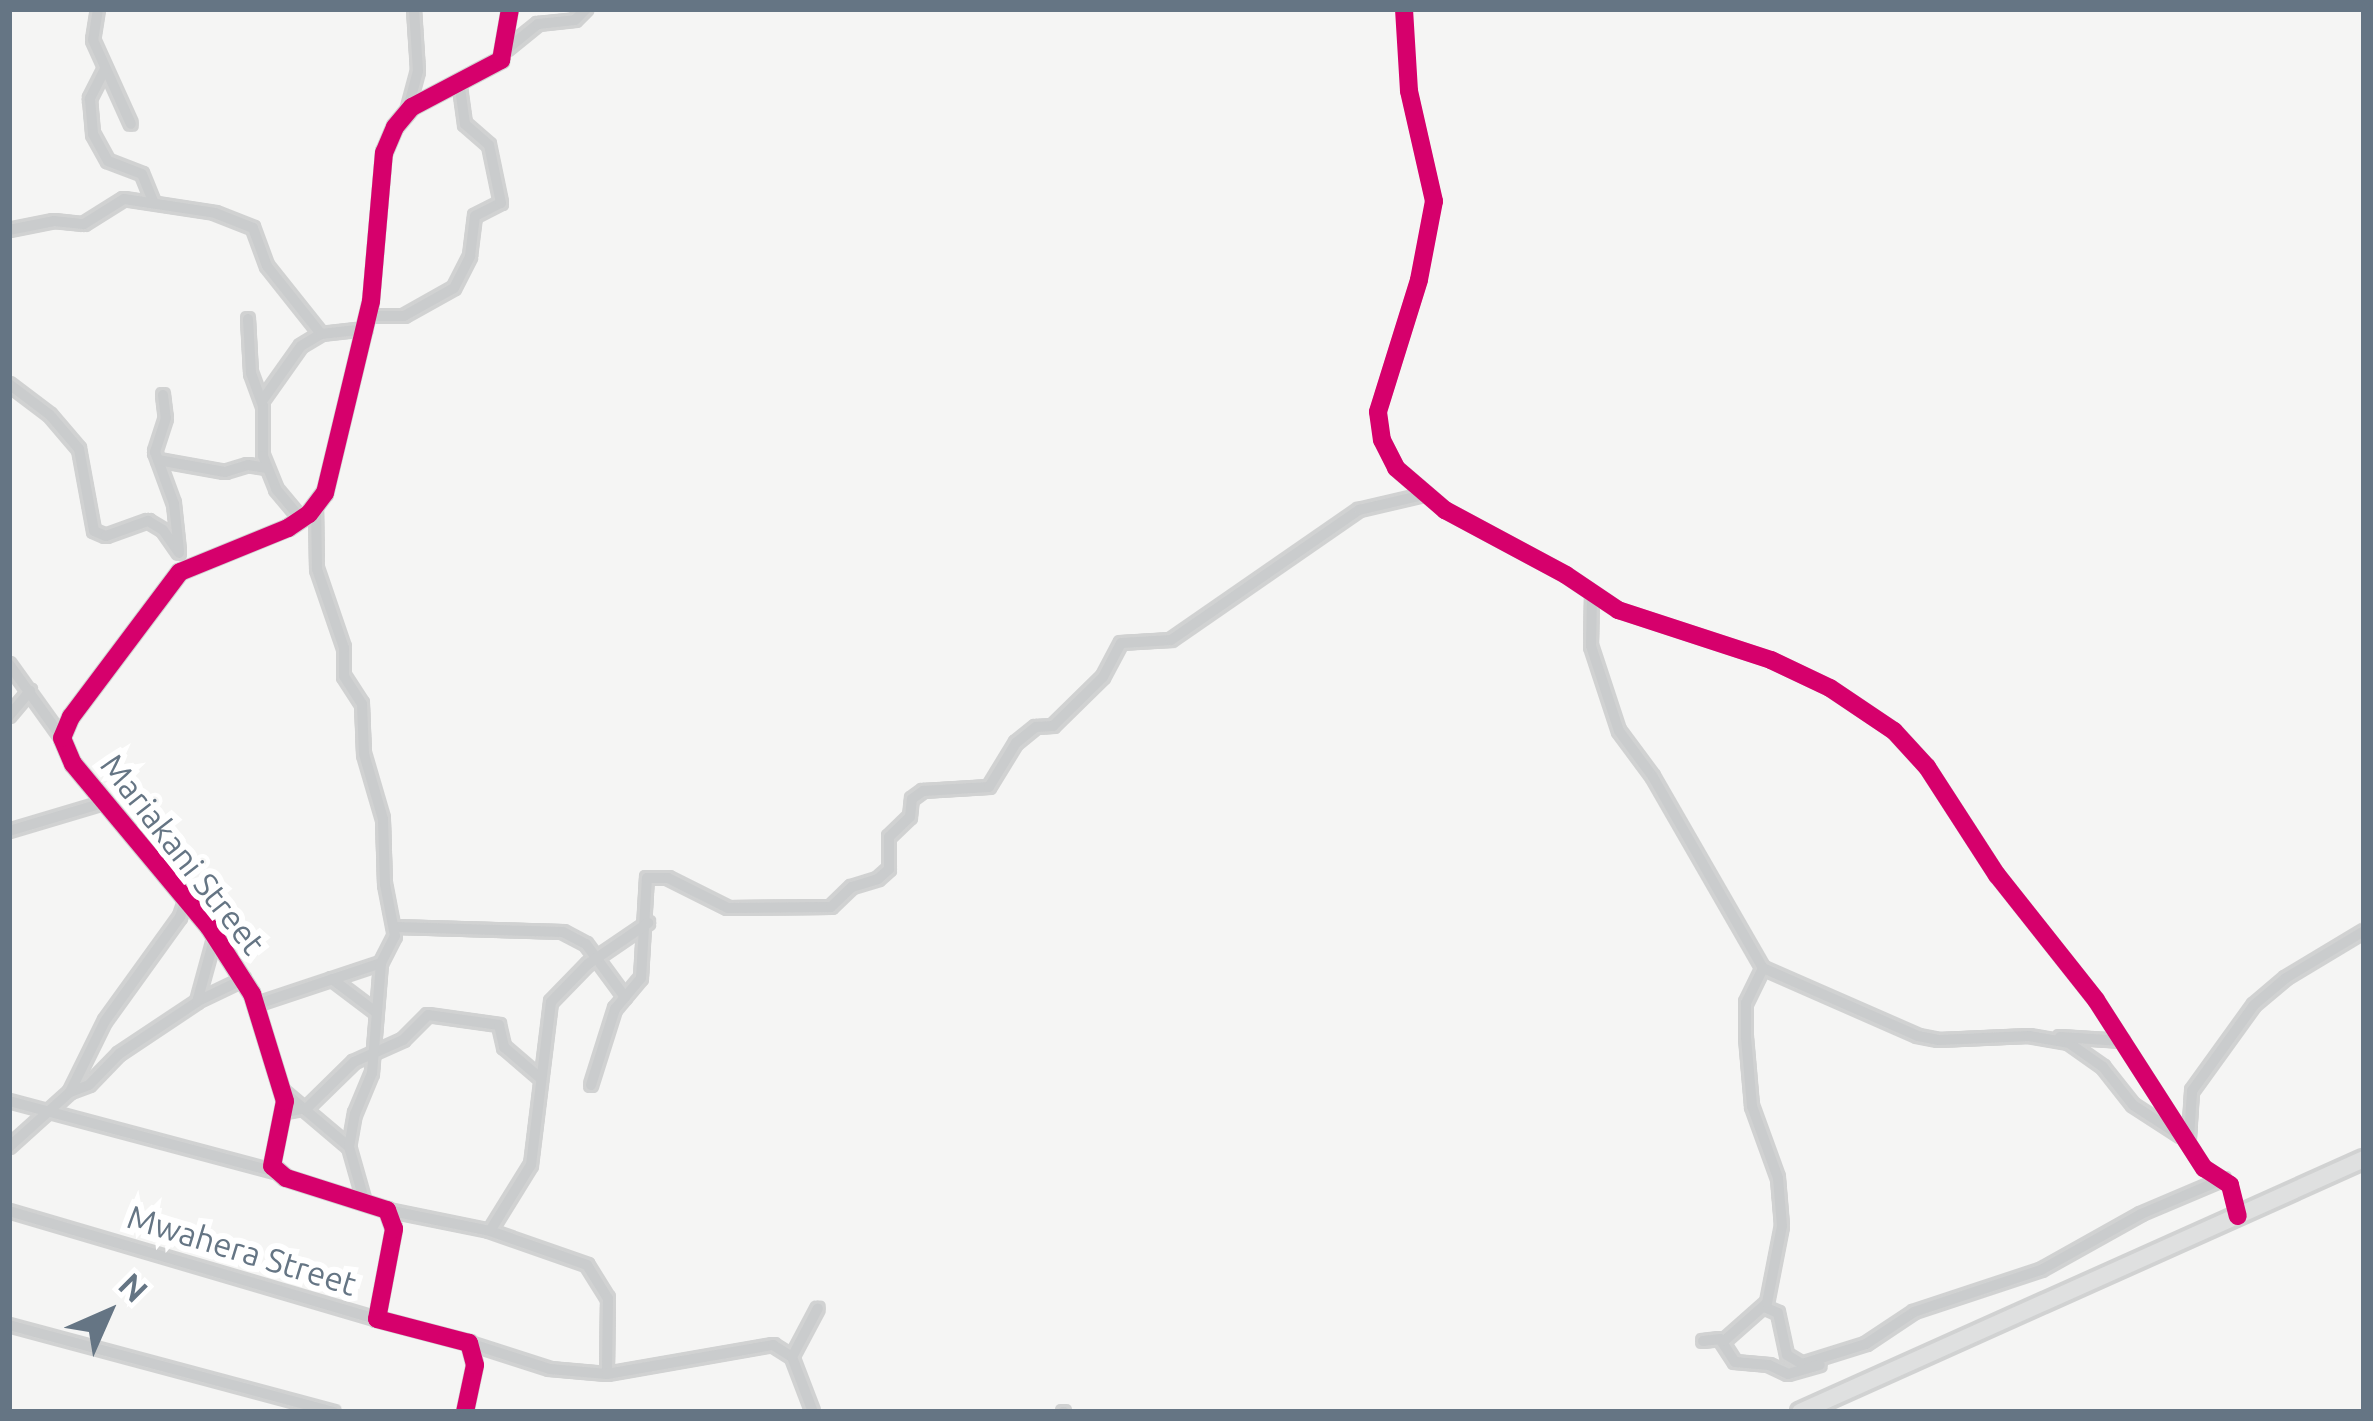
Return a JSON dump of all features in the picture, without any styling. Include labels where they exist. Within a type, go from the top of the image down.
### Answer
[{"type":"highway","points":[[1800,1412],[2364,1159]]},
{"type":"street","points":[[98,9],[93,40],[131,124]]},
{"type":"street","points":[[407,112],[418,70],[413,9]]},
{"type":"street","points":[[507,49],[510,9]]},
{"type":"street","points":[[407,112],[494,66],[538,24],[575,20],[586,9]]},
{"type":"street","points":[[1404,9],[1409,91],[1434,202],[1419,280],[1402,323],[1378,422],[1396,468],[1423,495],[1636,620],[1771,660],[1877,717],[1927,767],[1979,850],[2122,1041],[2204,1168],[2234,1190],[2238,1216]]},
{"type":"street","points":[[105,69],[90,99],[93,134],[108,161],[142,174],[154,203]]},
{"type":"street","points":[[262,401],[294,354],[320,334],[404,316],[454,288],[470,256],[475,216],[500,203],[489,146],[465,124],[459,81]]},
{"type":"street","name":"Mariakani Street","points":[[276,1172],[272,1154],[285,1112],[284,1092],[244,979],[215,936],[73,764],[62,738],[71,717],[180,572],[302,520],[316,505],[334,471],[367,322],[384,153],[407,112]]},
{"type":"street","points":[[9,230],[54,221],[84,224],[124,199],[200,209],[253,228],[267,266],[320,334]]},
{"type":"street","points":[[248,319],[251,373],[262,401],[259,431],[267,468],[280,497],[302,520]]},
{"type":"street","points":[[9,384],[50,415],[80,449],[94,531],[106,536],[148,521],[163,530],[179,553]]},
{"type":"street","points":[[163,395],[166,418],[155,446],[176,514],[180,572]]},
{"type":"street","points":[[158,460],[225,472],[248,465],[267,468]]},
{"type":"street","points":[[590,1085],[605,1030],[641,978],[649,877],[668,878],[728,908],[831,907],[852,887],[878,880],[889,868],[889,837],[910,817],[912,799],[923,791],[989,788],[1016,743],[1036,727],[1053,727],[1103,677],[1121,643],[1171,640],[1366,506],[1423,495]]},
{"type":"street","points":[[316,505],[317,568],[344,648],[344,676],[362,704],[364,754],[381,808],[385,884],[395,927],[381,963],[375,1054],[349,1147],[365,1204]]},
{"type":"street","points":[[1592,594],[1591,646],[1618,731],[1653,777],[1763,968],[1918,1036],[2122,1041]]},
{"type":"street","points":[[9,664],[62,738]]},
{"type":"street","points":[[9,716],[30,692]]},
{"type":"street","points":[[9,831],[103,803]]},
{"type":"street","points":[[9,1147],[70,1092],[104,1021],[185,909],[186,900]]},
{"type":"street","points":[[490,1231],[531,1165],[551,1002],[596,958],[648,923]]},
{"type":"street","points":[[395,927],[563,932],[586,944],[625,997]]},
{"type":"street","points":[[2189,1141],[2192,1091],[2218,1048],[2270,990],[2364,931]]},
{"type":"street","points":[[197,1002],[215,936]]},
{"type":"street","points":[[255,1005],[381,963]]},
{"type":"street","points":[[1724,1341],[1764,1307],[1782,1204],[1752,1106],[1745,1020],[1751,985],[1763,968]]},
{"type":"street","points":[[70,1092],[89,1085],[119,1054],[197,1002],[244,979]]},
{"type":"street","points":[[332,979],[377,1013]]},
{"type":"street","points":[[285,1112],[302,1110],[354,1062],[409,1036],[425,1016],[491,1021],[502,1028],[505,1048],[539,1077]]},
{"type":"street","points":[[2055,1038],[2094,1059],[2126,1099],[2189,1141]]},
{"type":"street","points":[[284,1092],[349,1147]]},
{"type":"street","points":[[9,1100],[276,1172],[387,1210],[490,1231],[587,1265],[608,1298],[607,1374]]},
{"type":"street","points":[[1703,1341],[1715,1337],[1724,1341],[1735,1362],[1794,1374],[1848,1356],[1914,1312],[2041,1270],[2141,1214],[2224,1179]]},
{"type":"street","name":"Mwahera Street","points":[[9,1210],[377,1318]]},
{"type":"street","points":[[387,1210],[394,1229],[377,1318],[550,1369],[607,1374],[779,1346],[792,1357],[813,1412]]},
{"type":"street","points":[[1764,1307],[1778,1313],[1787,1355],[1798,1364],[1866,1344]]},
{"type":"street","points":[[792,1357],[818,1308]]},
{"type":"street","points":[[9,1325],[334,1412]]},
{"type":"street","points":[[465,1412],[476,1365],[469,1343]]},
{"type":"cycle path","points":[[465,1412],[475,1365],[469,1343],[377,1319],[394,1229],[387,1210],[286,1178],[272,1166],[285,1101],[252,994],[209,927],[73,764],[62,738],[71,717],[180,572],[288,528],[309,514],[325,493],[371,301],[384,153],[395,127],[412,107],[501,60],[510,9]]},
{"type":"cycle path","points":[[1404,9],[1409,91],[1434,201],[1419,280],[1378,412],[1382,440],[1396,468],[1445,510],[1566,575],[1618,610],[1771,660],[1830,688],[1894,731],[1927,767],[1997,875],[2096,1000],[2204,1168],[2230,1185],[2238,1216]]}]
